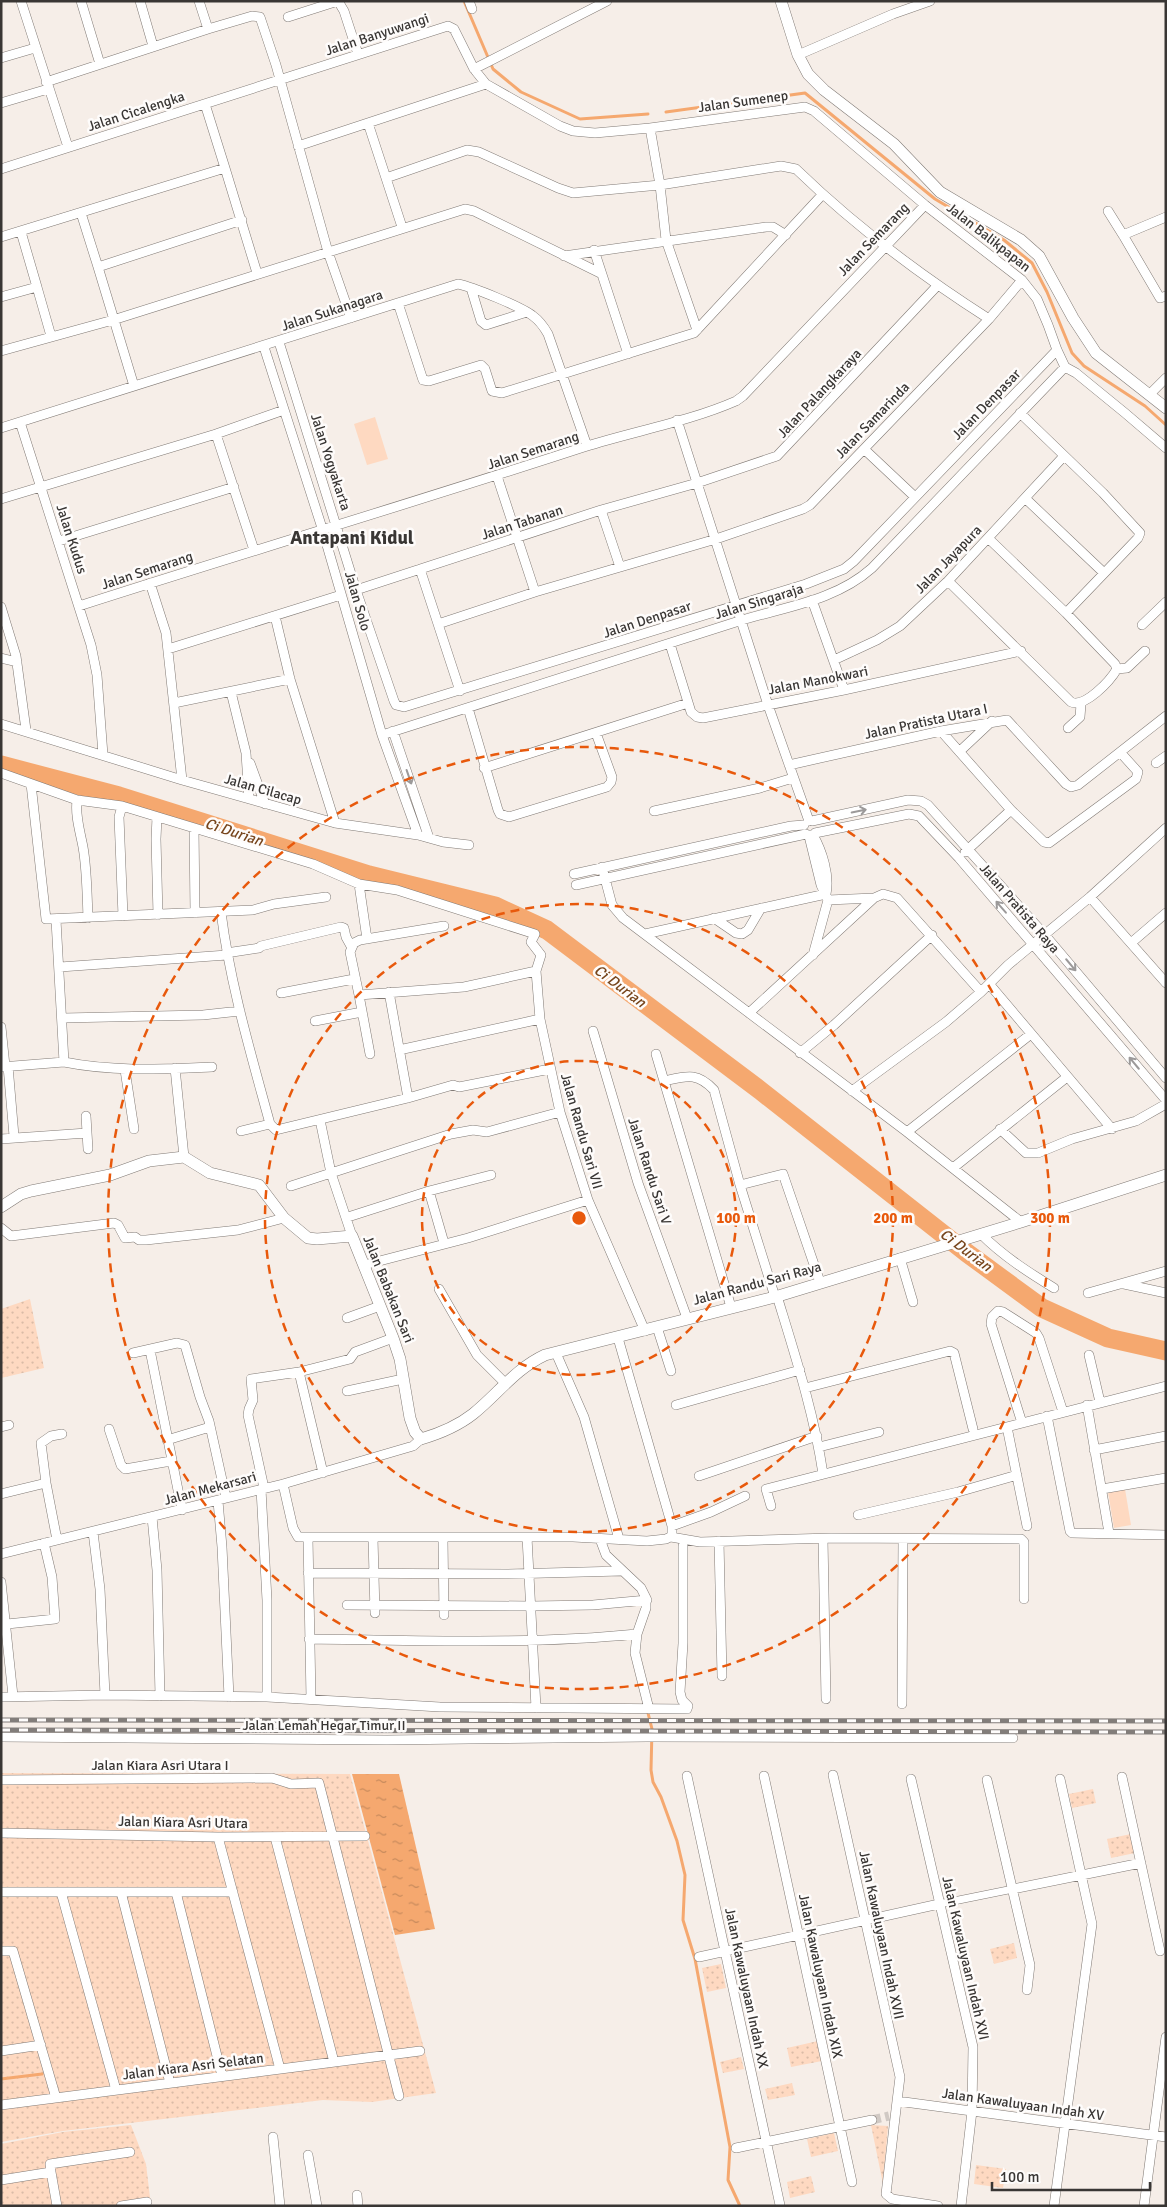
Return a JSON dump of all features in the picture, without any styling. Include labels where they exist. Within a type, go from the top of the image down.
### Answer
[{"type":"street","points":[[21,1],[68,147]]},
{"type":"street","points":[[81,1],[100,64]]},
{"type":"street","points":[[140,1],[153,46]]},
{"type":"street","points":[[199,1],[208,29]]},
{"type":"street","points":[[474,69],[607,1]]},
{"type":"street","points":[[782,1],[798,54],[808,74],[824,90],[894,144],[940,192],[1021,240],[1039,256],[1073,318],[1096,353],[1166,408]]},
{"type":"street","points":[[798,54],[893,14],[930,1]]},
{"type":"street","points":[[288,17],[338,2],[338,13],[355,55]]},
{"type":"street","points":[[1,104],[100,64],[153,46],[252,16],[260,17],[276,65],[328,252],[351,318]]},
{"type":"street","name":"Jalan Banyuwangi","points":[[279,80],[448,26],[454,29],[474,69],[486,84],[560,126],[573,131],[594,133],[650,128]]},
{"type":"street","points":[[1,58],[35,48]]},
{"type":"street","name":"Jalan Cicalengka","points":[[1,169],[279,80]]},
{"type":"street","points":[[298,146],[486,84]]},
{"type":"street","points":[[205,104],[258,274]]},
{"type":"street","name":"Jalan Sumenep","points":[[650,128],[805,107],[814,111],[925,205]]},
{"type":"street","points":[[368,123],[402,227]]},
{"type":"street","points":[[650,128],[660,184],[666,240],[697,330]]},
{"type":"street","points":[[386,178],[466,150],[479,152],[573,193],[660,184],[781,166],[796,169],[822,195],[885,247],[937,286],[989,319]]},
{"type":"street","points":[[1,238],[226,168]]},
{"type":"street","points":[[398,303],[423,380],[429,380],[481,365],[485,369],[492,391],[498,393],[628,354],[697,330],[822,195]]},
{"type":"street","name":"Jalan Semarang","points":[[79,606],[329,526],[728,404],[743,396],[925,205]]},
{"type":"street","name":"Jalan Balikpapan","points":[[925,205],[1022,280],[1036,299],[1053,338],[1056,350],[1065,367],[1125,413],[1166,448]]},
{"type":"street","points":[[1,351],[114,320],[465,208],[600,273]]},
{"type":"street","points":[[1108,211],[1164,299]]},
{"type":"street","points":[[81,213],[134,386]]},
{"type":"street","points":[[1124,235],[1166,217]]},
{"type":"street","points":[[98,267],[242,220]]},
{"type":"street","points":[[563,256],[594,250],[766,227],[773,227],[786,235]]},
{"type":"street","points":[[21,232],[51,336]]},
{"type":"street","points":[[594,250],[628,354]]},
{"type":"street","name":"Jalan Samarinda","points":[[438,624],[535,592],[716,539],[796,513],[810,505],[989,319],[1022,280]]},
{"type":"street","name":"Jalan Sukanagara","points":[[1,428],[264,347],[458,284],[527,312],[537,319],[548,334],[587,446]]},
{"type":"street","name":"Jalan Palangkaraya","points":[[697,483],[770,459],[784,451],[937,286]]},
{"type":"street","points":[[1,297],[37,287]]},
{"type":"street","points":[[471,288],[481,320],[486,325],[527,312]]},
{"type":"street","name":"Jalan Yogyakarta","points":[[279,342],[329,526],[356,590],[396,705]]},
{"type":"street","name":"Jalan Solo","points":[[264,347],[284,410],[329,526],[341,595],[382,735],[418,835]]},
{"type":"street","name":"Jalan Denpasar","points":[[396,705],[408,706],[460,691],[737,606],[806,584],[844,569],[854,561],[1056,350]]},
{"type":"street","name":"Jalan Singaraja","points":[[382,735],[670,644],[741,619],[812,600],[847,587],[872,568],[1065,367]]},
{"type":"street","points":[[1150,394],[1166,378]]},
{"type":"street","points":[[1,499],[216,434],[284,410]]},
{"type":"street","points":[[1020,413],[1140,533],[1138,538],[1066,613]]},
{"type":"street","points":[[677,420],[810,829],[821,885],[827,897],[813,955]]},
{"type":"street","name":"Jalan Kudus","points":[[20,422],[91,645],[97,675],[103,755]]},
{"type":"street","points":[[216,434],[254,550]]},
{"type":"street","points":[[864,449],[915,497]]},
{"type":"street","name":"Jalan Jayapura","points":[[834,660],[877,640],[900,626],[948,581],[1064,456]]},
{"type":"street","points":[[497,476],[535,592]]},
{"type":"street","name":"Jalan Tabanan","points":[[356,590],[601,510],[697,483]]},
{"type":"street","points":[[59,541],[234,487]]},
{"type":"street","points":[[1026,498],[1104,573]]},
{"type":"street","points":[[601,510],[620,567]]},
{"type":"street","points":[[988,538],[1066,613],[1117,669]]},
{"type":"street","points":[[420,569],[460,691]]},
{"type":"street","points":[[948,581],[1071,702],[1081,704],[1085,702],[1117,669],[1127,668],[1145,651]]},
{"type":"street","points":[[150,583],[166,633],[182,780]]},
{"type":"street","points":[[168,650],[341,595]]},
{"type":"street","points":[[812,600],[844,690]]},
{"type":"street","points":[[1142,625],[1166,602]]},
{"type":"street","points":[[1,606],[17,662],[26,730]]},
{"type":"street","points":[[275,616],[290,679],[335,823]]},
{"type":"street","points":[[484,768],[688,703],[670,644]]},
{"type":"street","name":"Jalan Manokwari","points":[[688,703],[691,712],[697,717],[703,718],[844,690],[1021,651]]},
{"type":"street","points":[[1,658],[17,662]]},
{"type":"street","points":[[174,702],[290,679]]},
{"type":"street","points":[[231,692],[246,753],[264,804]]},
{"type":"street","points":[[1068,728],[1080,717],[1081,704]]},
{"type":"street","points":[[468,708],[484,768],[498,810],[504,816],[514,817],[607,786],[611,782],[612,777],[596,733]]},
{"type":"street","name":"Jalan Pratista Utara I","points":[[789,765],[941,731],[1007,720],[1011,722],[1068,786],[1078,785],[1166,716]]},
{"type":"street","points":[[960,751],[992,721]]},
{"type":"street","name":"Jalan Cilacap","points":[[1,724],[26,730],[249,800],[335,823],[418,835],[469,845]]},
{"type":"street","points":[[393,731],[429,838]]},
{"type":"street","points":[[941,731],[1011,810],[1044,842],[1052,842],[1136,779],[1138,772],[1120,752]]},
{"type":"street","points":[[246,753],[249,800]]},
{"type":"street","points":[[1156,763],[1166,756]]},
{"type":"street","points":[[1,773],[77,800],[122,806],[313,864],[359,884],[367,939]]},
{"type":"street","points":[[654,811],[760,788],[793,778]]},
{"type":"street","points":[[30,784],[44,916],[46,919],[253,910],[274,904],[326,897]]},
{"type":"street","points":[[77,800],[77,816],[83,846],[88,918]]},
{"type":"street","name":"Jalan Pratista Raya","points":[[576,885],[810,829],[915,800],[928,805],[968,849],[1044,934],[1166,1078]]},
{"type":"street","points":[[122,806],[119,817],[123,916]]},
{"type":"street","points":[[959,858],[1011,810]]},
{"type":"street","name":"Jalan Pratista Raya","points":[[574,874],[602,867],[810,829],[913,814],[919,816],[959,858],[1166,1100]]},
{"type":"street","points":[[157,817],[158,915]]},
{"type":"street","points":[[194,828],[193,878],[195,913]]},
{"type":"street","points":[[852,1092],[946,1022],[982,992],[1008,965],[1090,897],[1166,828]]},
{"type":"street","points":[[602,867],[612,905],[616,912],[800,1053],[907,1132],[1021,1222]]},
{"type":"street","name":"Jalan Randu Sari VII","points":[[359,884],[396,890],[535,934],[531,942],[541,955],[536,972],[540,1019],[560,1112],[588,1200],[645,1331]]},
{"type":"street","points":[[749,1013],[874,898],[883,894],[897,898],[982,992]]},
{"type":"street","points":[[646,934],[761,908],[827,897],[874,898]]},
{"type":"street","points":[[1090,897],[1166,982]]},
{"type":"street","points":[[714,918],[736,933],[742,934],[748,930],[761,908]]},
{"type":"street","points":[[221,912],[226,954],[240,1011],[270,1124],[276,1130],[408,1098],[453,1085],[459,1087],[550,1069]]},
{"type":"street","points":[[1131,943],[1166,913]]},
{"type":"street","points":[[56,920],[64,1062]]},
{"type":"street","points":[[351,946],[356,942],[367,939],[444,926]]},
{"type":"street","points":[[60,967],[226,954],[260,948],[261,946],[341,927],[344,928],[351,946],[350,952],[354,979],[359,995],[370,1054]]},
{"type":"street","points":[[800,1053],[834,1025],[932,935]]},
{"type":"street","points":[[359,995],[464,987],[536,972]]},
{"type":"street","points":[[281,993],[354,979]]},
{"type":"street","points":[[990,985],[1112,1129]]},
{"type":"street","points":[[389,992],[408,1098]]},
{"type":"street","points":[[63,1018],[203,1015],[240,1011]]},
{"type":"street","points":[[315,1021],[362,1012]]},
{"type":"street","points":[[399,1050],[540,1019]]},
{"type":"street","points":[[1,1027],[14,1136]]},
{"type":"street","name":"Jalan Randu Sari V","points":[[593,1031],[638,1183],[687,1318]]},
{"type":"street","points":[[907,1132],[1031,1034]]},
{"type":"street","points":[[656,1054],[731,1307]]},
{"type":"street","points":[[5,1066],[64,1062],[95,1068],[125,1070],[212,1067]]},
{"type":"street","points":[[1,1207],[10,1200],[26,1193],[110,1175],[149,1161],[184,1156],[175,1068]]},
{"type":"street","points":[[125,1070],[134,1129]]},
{"type":"street","points":[[664,1080],[690,1076],[704,1079],[714,1090],[740,1185],[800,1370],[817,1436],[823,1474]]},
{"type":"street","points":[[953,1168],[1067,1077]]},
{"type":"street","points":[[1000,1129],[1026,1153],[1033,1154],[1072,1139],[1136,1121],[1166,1104]]},
{"type":"street","points":[[291,1186],[451,1134],[467,1130],[487,1132],[560,1112]]},
{"type":"street","points":[[86,1116],[88,1149]]},
{"type":"street","points":[[320,1120],[332,1173],[348,1217],[352,1236]]},
{"type":"street","points":[[241,1131],[249,1131],[270,1124]]},
{"type":"street","points":[[1,1139],[14,1136],[87,1133]]},
{"type":"street","name":"Jalan Babakan Sari","points":[[184,1156],[210,1173],[259,1185],[284,1218],[308,1238],[352,1236],[394,1338],[410,1418],[415,1432],[421,1439]]},
{"type":"street","points":[[740,1185],[784,1174],[820,1282]]},
{"type":"street","points":[[348,1217],[429,1191],[491,1175]]},
{"type":"street","name":"Jalan Randu Sari Raya","points":[[421,1439],[443,1431],[472,1415],[505,1383],[531,1362],[556,1353],[776,1296],[1021,1222],[1166,1175]]},
{"type":"street","points":[[429,1191],[444,1244]]},
{"type":"street","points":[[364,1265],[444,1244],[588,1200]]},
{"type":"street","points":[[1,1228],[11,1236],[114,1223],[118,1225],[125,1238],[135,1237],[139,1240],[146,1240],[238,1230],[284,1218]]},
{"type":"street","points":[[981,1234],[1014,1262],[1054,1288]]},
{"type":"street","points":[[900,1258],[913,1302]]},
{"type":"street","points":[[1088,1293],[1166,1271]]},
{"type":"street","points":[[1124,1284],[1166,1293]]},
{"type":"street","points":[[440,1290],[477,1355],[505,1383]]},
{"type":"street","points":[[347,1318],[380,1306]]},
{"type":"street","points":[[1022,1423],[991,1324],[992,1316],[998,1311],[1003,1312],[1036,1333],[1063,1412]]},
{"type":"street","points":[[657,1327],[671,1372]]},
{"type":"street","points":[[267,1691],[267,1600],[262,1488],[248,1415],[248,1409],[253,1400],[251,1378],[298,1372],[350,1359],[355,1352],[394,1338]]},
{"type":"street","points":[[618,1338],[672,1526],[671,1537]]},
{"type":"street","points":[[134,1353],[180,1343],[185,1345],[210,1427],[222,1500],[229,1692]]},
{"type":"street","points":[[150,1350],[158,1383],[166,1440],[182,1510]]},
{"type":"street","points":[[805,1388],[950,1351],[954,1353],[973,1429]]},
{"type":"street","points":[[556,1353],[584,1418],[619,1539]]},
{"type":"street","points":[[1089,1355],[1100,1402]]},
{"type":"street","points":[[676,1405],[800,1370]]},
{"type":"street","points":[[298,1372],[323,1473]]},
{"type":"street","points":[[346,1391],[403,1379]]},
{"type":"street","points":[[771,1506],[766,1488],[1166,1386]]},
{"type":"street","points":[[1087,1405],[1110,1533]]},
{"type":"street","points":[[1047,1416],[1069,1529],[1072,1533],[1166,1535]]},
{"type":"street","points":[[166,1440],[210,1427]]},
{"type":"street","points":[[1007,1427],[1027,1526]]},
{"type":"street","points":[[109,1429],[121,1465],[125,1469],[171,1462]]},
{"type":"street","points":[[819,1447],[879,1432]]},
{"type":"street","points":[[57,1540],[46,1483],[41,1443],[51,1436],[62,1434]]},
{"type":"street","points":[[699,1476],[817,1436]]},
{"type":"street","points":[[1094,1450],[1166,1436]]},
{"type":"street","name":"Jalan Mekarsari","points":[[1,1554],[283,1484],[413,1446],[421,1439]]},
{"type":"street","points":[[858,1515],[958,1492],[1017,1475]]},
{"type":"street","points":[[1102,1489],[1166,1478]]},
{"type":"street","points":[[1,1494],[46,1483]]},
{"type":"street","points":[[283,1484],[295,1535],[308,1538],[527,1537],[647,1541],[671,1537],[700,1542],[823,1539],[1024,1539],[1024,1599]]},
{"type":"street","points":[[672,1526],[711,1512],[745,1496]]},
{"type":"street","points":[[152,1517],[157,1570],[160,1696]]},
{"type":"street","points":[[93,1532],[100,1589],[105,1695]]},
{"type":"street","points":[[527,1537],[536,1708]]},
{"type":"street","points":[[308,1538],[309,1699]]},
{"type":"street","points":[[373,1538],[375,1608]]},
{"type":"street","points":[[443,1538],[444,1611]]},
{"type":"street","points":[[600,1539],[606,1554],[640,1588],[647,1600],[645,1613],[637,1634],[636,1660],[648,1709]]},
{"type":"street","points":[[823,1539],[826,1699]]},
{"type":"street","points":[[902,1704],[903,1540]]},
{"type":"street","points":[[719,1541],[722,1676]]},
{"type":"street","points":[[7,1624],[55,1619],[52,1577],[44,1543]]},
{"type":"street","points":[[1,1697],[160,1696],[267,1691],[309,1699],[440,1707],[689,1708],[682,1700],[680,1692],[684,1643],[683,1546]]},
{"type":"street","points":[[308,1573],[621,1571]]},
{"type":"street","points":[[1,1582],[7,1624],[13,1696]]},
{"type":"street","points":[[347,1605],[444,1611],[593,1605],[647,1600]]},
{"type":"street","points":[[309,1639],[474,1641],[533,1640],[637,1634]]},
{"type":"street","name":"Jalan Lemah Hegar Timur II","points":[[1,1737],[387,1740],[652,1737],[1013,1738]]},
{"type":"street","name":"Jalan Kawaluyaan Indah XVII","points":[[833,1775],[900,2077],[897,2101]]},
{"type":"street","name":"Jalan Kawaluyaan Indah XX","points":[[687,1776],[780,2205]]},
{"type":"street","name":"Jalan Kawaluyaan Indah XIX","points":[[764,1776],[852,2182]]},
{"type":"street","points":[[1122,1777],[1160,1952]]},
{"type":"street","name":"Jalan Kiara Asri Utara I","points":[[1,1780],[272,1778],[291,1784],[319,1783],[333,1836]]},
{"type":"street","name":"Jalan Kawaluyaan Indah XVI","points":[[911,1779],[973,2047],[972,2111],[960,2206]]},
{"type":"street","points":[[1054,2206],[1092,1924],[1060,1779]]},
{"type":"street","points":[[987,1780],[1030,1965],[1027,1990]]},
{"type":"street","name":"Jalan Kiara Asri Utara","points":[[1,1833],[218,1837],[365,1836]]},
{"type":"street","points":[[333,1836],[399,2096]]},
{"type":"street","points":[[218,1837],[280,2069]]},
{"type":"street","points":[[275,1837],[334,2062]]},
{"type":"street","points":[[699,1957],[1013,1888],[1141,1863]]},
{"type":"street","points":[[1,1892],[233,1892]]},
{"type":"street","points":[[61,1892],[116,2090]]},
{"type":"street","points":[[121,1892],[170,2083]]},
{"type":"street","points":[[176,1892],[222,2076]]},
{"type":"street","points":[[1,1951],[13,1951],[56,2098]]},
{"type":"street","points":[[1144,2206],[1166,2037]]},
{"type":"street","points":[[1,2050],[41,2045]]},
{"type":"street","name":"Jalan Kiara Asri Selatan","points":[[1,2105],[420,2051]]},
{"type":"street","points":[[897,2101],[892,2116],[887,2197],[938,2206]]},
{"type":"street","name":"Jalan Kawaluyaan Indah XV","points":[[897,2101],[1166,2137]]},
{"type":"street","points":[[736,2148],[872,2120]]},
{"type":"street","points":[[273,2136],[280,2206]]},
{"type":"street","points":[[56,2206],[50,2164],[130,2152]]},
{"type":"street","points":[[308,2156],[317,2206]]},
{"type":"street","points":[[1,2180],[51,2172]]},
{"type":"street","points":[[357,2195],[358,2206]]},
{"type":"street","points":[[121,2206],[147,2202]]},
{"type":"shaded area","points":[[375,417],[388,459],[367,465],[354,424]]},
{"type":"shaded area","points":[[30,1299],[44,1368],[1,1378],[1,1309]]},
{"type":"shaded area","points":[[1125,1489],[1131,1525],[1114,1528],[1108,1492]]},
{"type":"shaded area","points":[[1,1773],[350,1774],[436,2093],[372,2102],[323,2100],[63,2131],[1,2142]]},
{"type":"shaded area","points":[[1093,1789],[1096,1803],[1072,1808],[1069,1794]]},
{"type":"shaded area","points":[[1131,1834],[1135,1853],[1111,1858],[1107,1839]]},
{"type":"shaded area","points":[[1014,1943],[1017,1958],[994,1964],[990,1949]]},
{"type":"shaded area","points":[[721,1964],[726,1988],[707,1992],[702,1968]]},
{"type":"shaded area","points":[[818,2041],[822,2061],[791,2067],[787,2048]]},
{"type":"shaded area","points":[[741,2057],[744,2069],[723,2073],[720,2062]]},
{"type":"shaded area","points":[[792,2083],[795,2095],[768,2100],[765,2089]]},
{"type":"shaded area","points":[[131,2125],[146,2164],[151,2206],[1,2206],[1,2144],[63,2132]]},
{"type":"shaded area","points":[[871,2125],[888,2126],[883,2184]]},
{"type":"shaded area","points":[[834,2133],[838,2151],[811,2157],[807,2139]]},
{"type":"shaded area","points":[[976,2165],[1006,2169],[1003,2188],[974,2184]]},
{"type":"shaded area","points":[[811,2176],[815,2192],[790,2198],[787,2182]]},
{"type":"water","points":[[352,1774],[399,1774],[435,1929],[395,1935]]},
{"type":"waterway","points":[[464,1],[493,69],[521,92],[580,119],[648,114]]},
{"type":"waterway","points":[[666,112],[805,93],[935,199],[1004,240],[1032,263],[1047,292],[1072,353],[1084,366],[1145,406],[1166,425]]},
{"type":"waterway","name":"Ci Durian","points":[[1,765],[119,796],[369,875],[495,906],[547,930],[761,1091],[967,1253],[1042,1308],[1108,1338],[1166,1351]]},
{"type":"waterway","points":[[647,1709],[652,1729],[651,1770],[653,1782],[661,1797],[677,1841],[685,1875],[683,1920],[695,1959],[730,2147],[728,2180],[740,2206]]},
{"type":"waterway","points":[[1,2079],[42,2074]]},
{"type":"tunnel","points":[[872,2120],[889,2116]]},
{"type":"railway","points":[[1,1720],[1166,1721]]},
{"type":"railway","points":[[1,1730],[1166,1732]]},
{"type":"district","name":"Antapani Kidul","points":[[352,537]]}]
